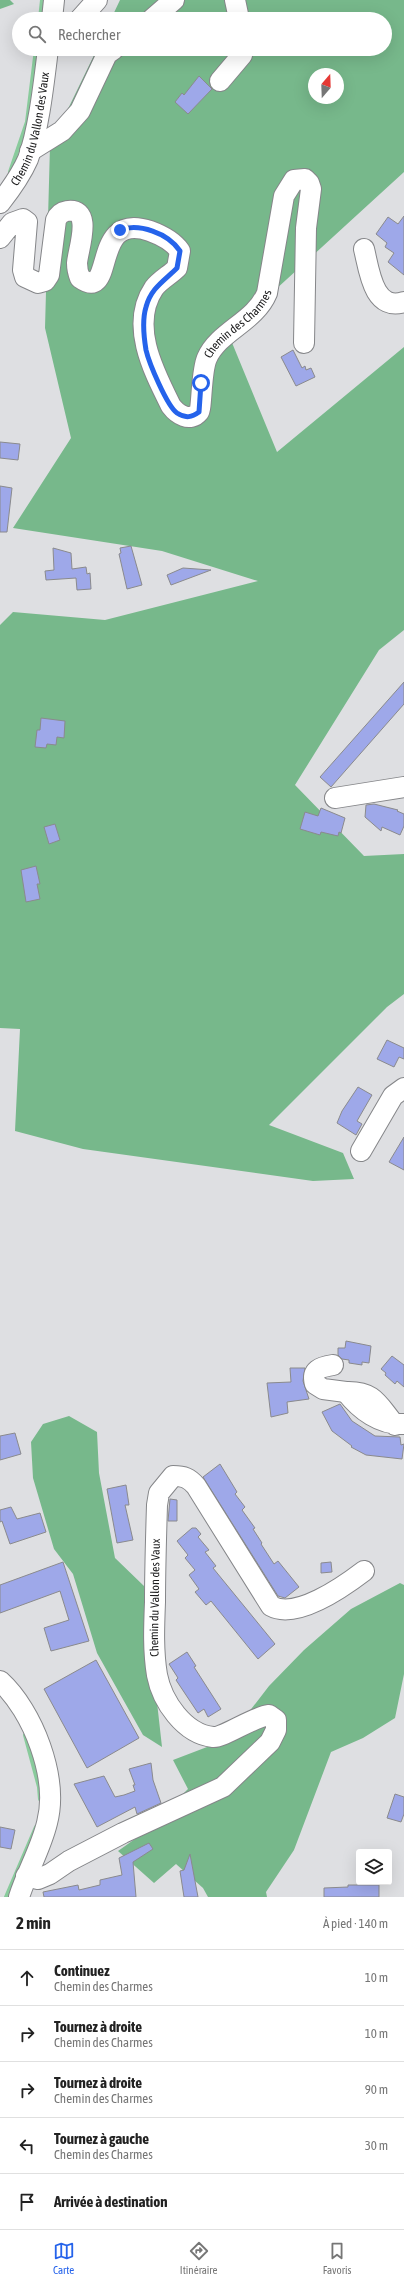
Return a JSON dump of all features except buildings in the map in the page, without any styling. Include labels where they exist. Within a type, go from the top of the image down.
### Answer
[{"type":"street","points":[[53,12],[54,0]]},
{"type":"street","points":[[86,12],[97,0]]},
{"type":"street","points":[[160,12],[174,0]]},
{"type":"street","points":[[235,0],[238,12]]},
{"type":"street","name":"Chemin du Vallon des Vaux","points":[[0,203],[8,178],[37,147],[47,56]]},
{"type":"street","points":[[37,147],[60,56]]},
{"type":"street","points":[[37,147],[62,131],[80,111],[106,56]]},
{"type":"street","points":[[220,82],[241,56]]},
{"type":"street","name":"Chemin des Charmes","points":[[0,238],[12,223],[23,219],[27,222],[22,270],[25,277],[38,283],[45,281],[49,275],[56,220],[59,214],[69,210],[81,216],[84,222],[77,262],[80,278],[86,282],[95,282],[101,276],[110,243],[120,230],[130,226],[140,227],[175,244],[180,251],[177,268],[154,287],[145,308],[146,351],[171,406],[177,413],[186,417],[193,417],[199,412],[201,406],[201,383],[207,357],[216,345],[262,306],[267,293],[284,196],[294,180],[304,179],[309,183],[311,189],[306,228],[304,343]]},
{"type":"street","points":[[364,249],[376,293],[386,301],[398,304],[404,302]]},
{"type":"street","points":[[335,798],[404,787]]},
{"type":"street","points":[[361,1151],[393,1096],[404,1088]]},
{"type":"street","points":[[333,1365],[321,1367],[316,1371],[313,1378],[315,1384],[323,1390],[346,1392],[366,1412],[380,1420],[399,1424]]},
{"type":"street","name":"Chemin du Vallon des Vaux","points":[[26,1876],[38,1878],[50,1874],[69,1861],[123,1833],[223,1786],[260,1754],[270,1742],[276,1730],[276,1720],[269,1715],[259,1716],[214,1737],[199,1734],[185,1725],[166,1698],[158,1677],[154,1652],[157,1505],[159,1493],[173,1476],[181,1476],[189,1479],[196,1486],[271,1606],[278,1610],[286,1610],[307,1604],[334,1592],[364,1571]]},
{"type":"street","points":[[0,1680],[23,1706],[34,1728],[43,1756],[49,1789],[48,1822],[19,1897]]},
{"type":"green space","points":[[0,0],[10,0],[14,4],[0,9]]},
{"type":"green space","points":[[120,0],[404,0],[404,172],[228,333],[277,452],[404,347],[404,630],[379,650],[295,785],[364,856],[404,854],[404,994],[387,1007],[269,1125],[343,1153],[354,1179],[313,1181],[83,1149],[15,1131],[20,1029],[0,1028],[0,625],[13,612],[105,620],[258,581],[162,551],[13,528],[71,438],[45,328],[50,146],[94,56],[392,56],[392,12],[114,12]]},
{"type":"green space","points":[[69,1416],[97,1432],[99,1473],[115,1558],[144,1586],[162,1747],[143,1735],[97,1653],[73,1574],[54,1549],[33,1478],[31,1442],[43,1424]]},
{"type":"green space","points":[[400,1583],[404,1585],[404,1674],[395,1718],[363,1738],[331,1752],[294,1850],[266,1892],[267,1897],[208,1897],[203,1888],[176,1864],[154,1883],[118,1851],[142,1834],[188,1789],[173,1760],[228,1739],[269,1686],[304,1650],[351,1609]]},
{"type":"waterway","points":[[41,12],[42,0]]},
{"type":"waterway","points":[[10,172],[27,122],[35,56]]},
{"type":"waterway","points":[[25,1735],[39,1787],[40,1799]]},
{"type":"waterway","points":[[6,1897],[36,1827]]},
{"type":"route","points":[[120,230],[130,226],[140,227],[175,244],[180,251],[180,260],[177,268],[154,287],[145,308],[144,324],[146,351],[171,406],[177,413],[186,417],[193,417],[199,412],[201,406],[201,383]]}]
